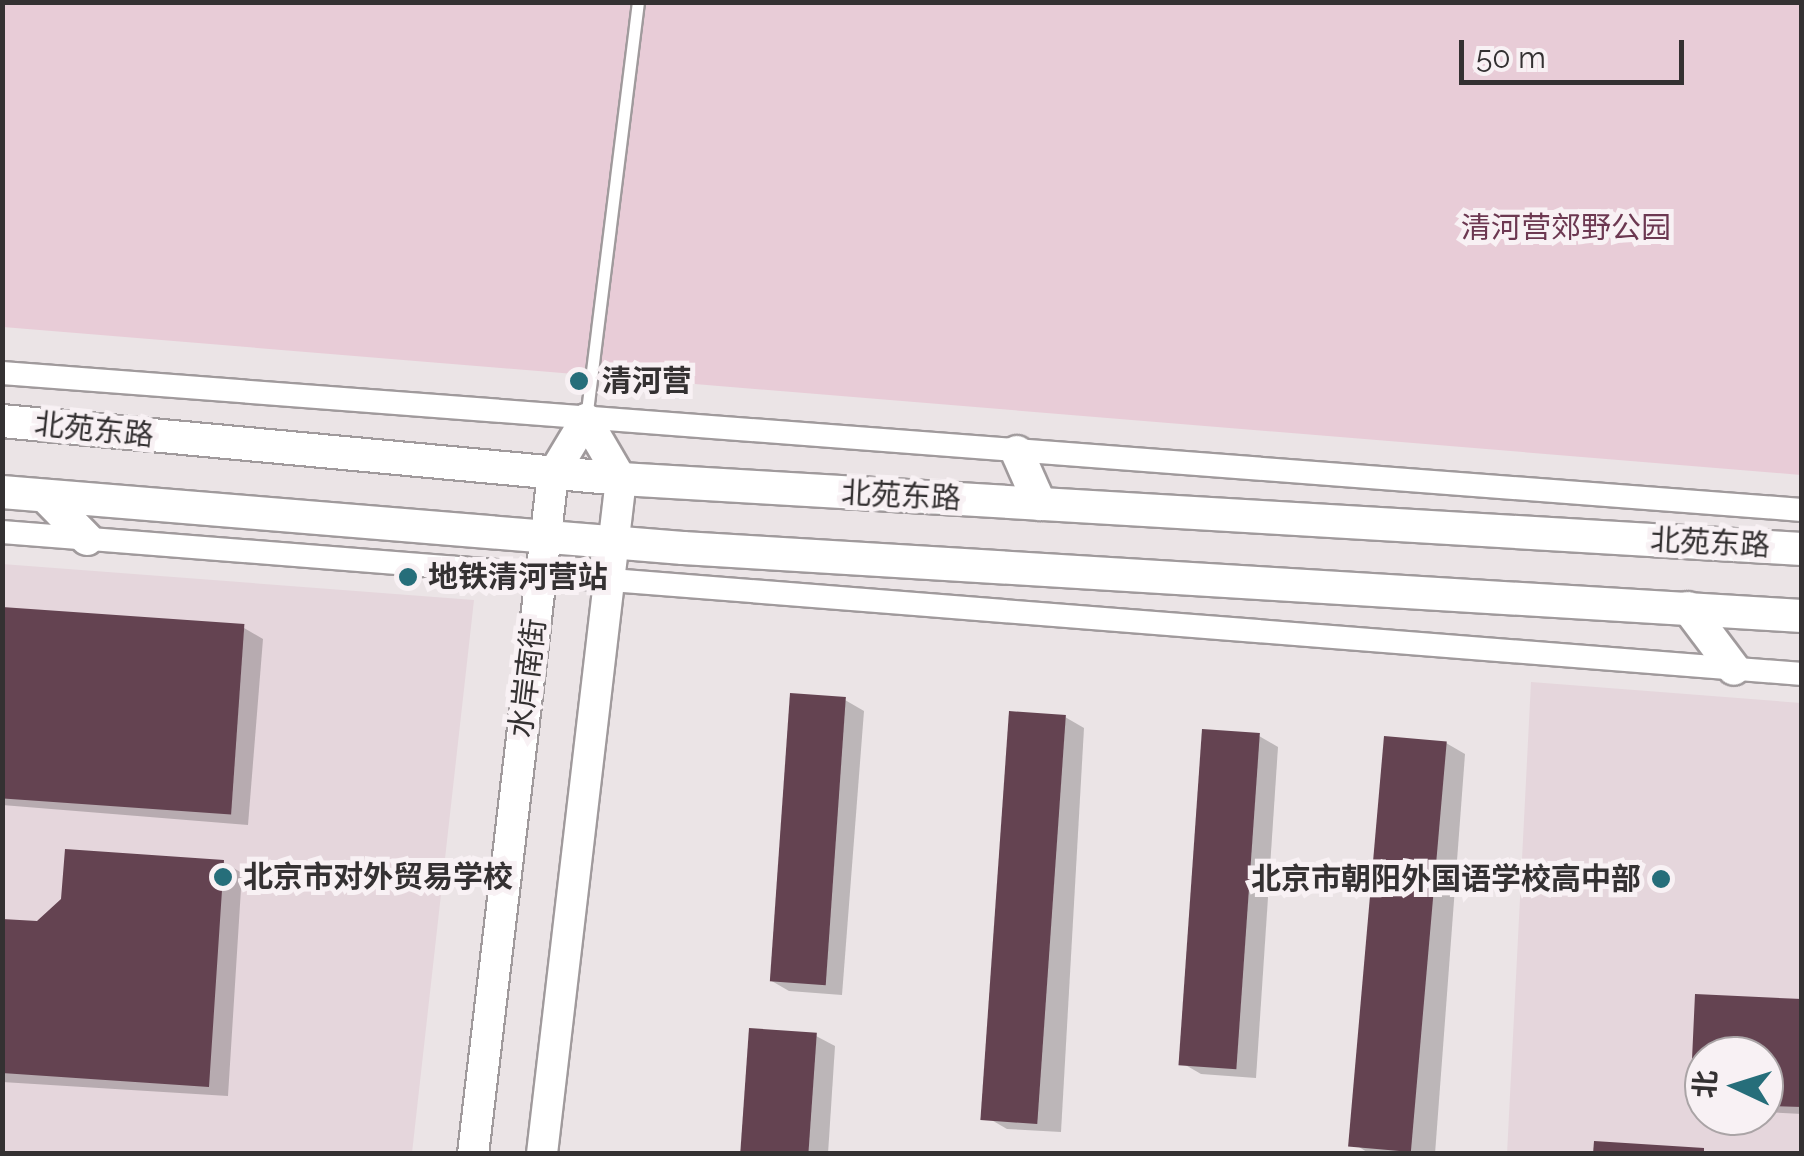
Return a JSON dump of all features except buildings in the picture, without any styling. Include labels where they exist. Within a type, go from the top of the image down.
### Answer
[{"type":"main road","name":"北苑东路","points":[[2,421],[621,479],[1802,549]]},
{"type":"main road","points":[[1017,452],[1040,504]]},
{"type":"main road","points":[[2,492],[616,542],[1802,616]]},
{"type":"main road","points":[[45,496],[88,539]]},
{"type":"main road","points":[[1688,608],[1734,670]]},
{"type":"street","points":[[2,373],[1802,510]]},
{"type":"street","points":[[542,1154],[621,479],[586,419]]},
{"type":"street","name":"水岸南街","points":[[473,1154],[553,474],[586,419]]},
{"type":"street","points":[[2,532],[540,579],[1802,674]]},
{"type":"lane","points":[[586,419],[638,2]]},
{"type":"shaded area","name":"北京市对外贸易学校","points":[[2,564],[474,600],[412,1153],[3,1153]]},
{"type":"shaded area","name":"北京市朝阳外国语学校高中部","points":[[1531,682],[1801,703],[1801,1153],[1507,1154]]},
{"type":"green space","name":"清河营郊野公园","points":[[2,3],[1801,3],[1801,475],[3,327]]},
{"type":"place","name":"清河营","points":[[579,381]]},
{"type":"place","name":"地铁清河营站","points":[[408,577]]},
{"type":"place","name":"北京市对外贸易学校","points":[[223,877]]},
{"type":"place","name":"北京市朝阳外国语学校高中部","points":[[1661,879]]}]
